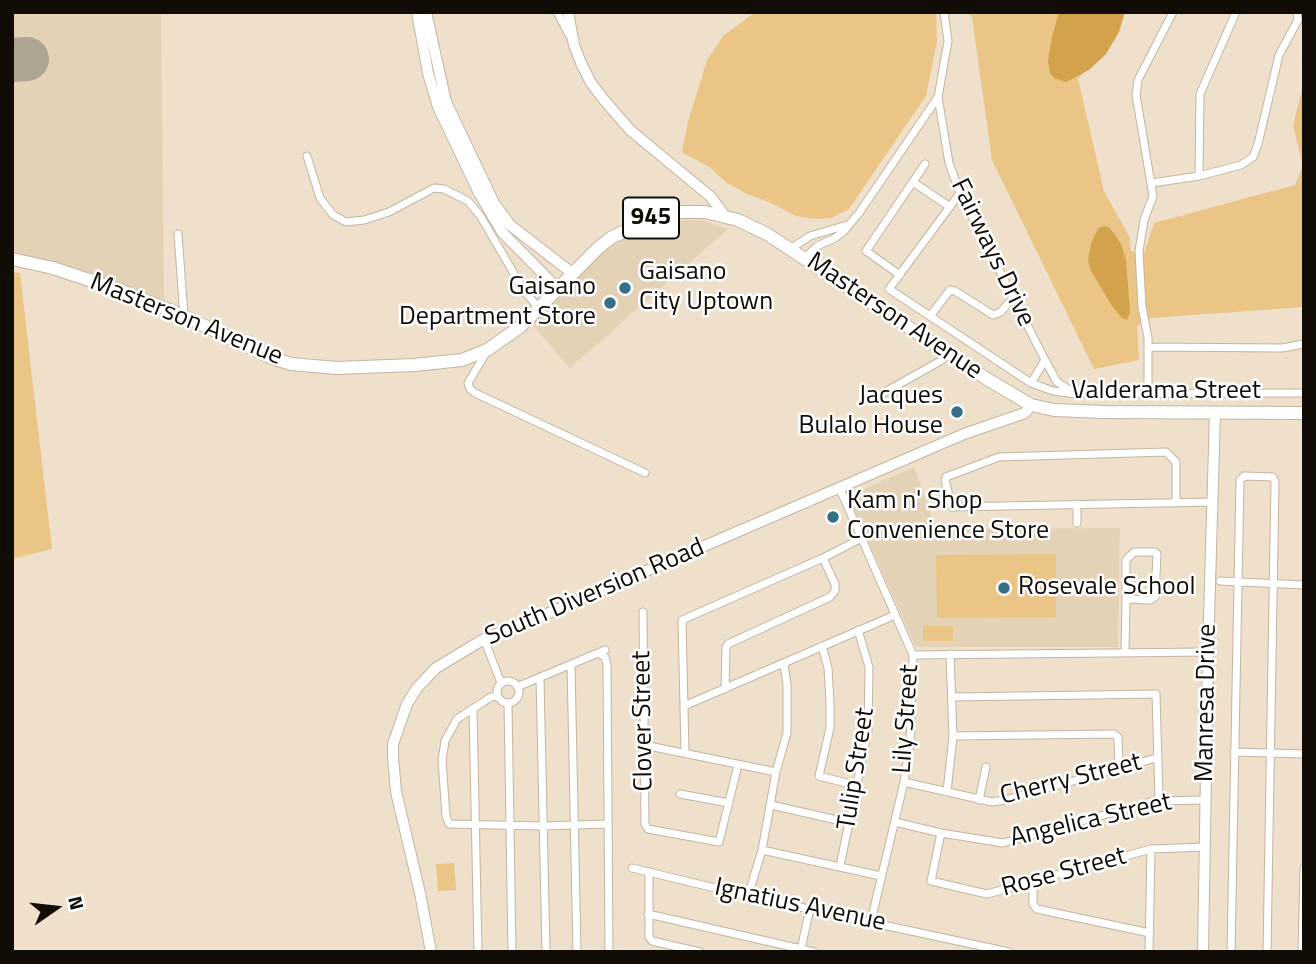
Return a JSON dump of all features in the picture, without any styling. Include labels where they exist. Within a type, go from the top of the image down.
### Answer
[{"type":"main road","name":"Masterson Avenue","points":[[12,259],[92,280],[184,316],[272,358],[314,367],[445,362],[462,360],[487,350],[520,327],[572,273],[612,237],[645,220],[679,212],[705,212],[724,215],[750,225],[790,248],[1031,405],[1072,411],[1304,413]]},
{"type":"street","points":[[417,12],[428,73],[438,107],[479,193],[530,261],[557,288]]},
{"type":"street","points":[[426,12],[446,102],[506,228],[572,273]]},
{"type":"street","points":[[557,12],[591,83],[615,113],[630,130],[711,197],[724,215]]},
{"type":"street","points":[[568,12],[574,45]]},
{"type":"street","points":[[805,258],[817,246],[840,235],[859,213],[938,97],[948,41],[944,12]]},
{"type":"street","points":[[1148,393],[1148,331],[1142,307],[1139,251],[1144,219],[1153,196],[1136,95],[1138,80],[1173,12]]},
{"type":"street","points":[[1199,176],[1200,94],[1236,12]]},
{"type":"street","points":[[1152,183],[1199,176],[1241,165],[1253,157],[1279,55],[1298,20],[1297,12]]},
{"type":"street","name":"Fairways Drive","points":[[938,97],[949,163],[960,193],[1045,360],[1061,386],[1076,394]]},
{"type":"street","points":[[307,156],[320,198],[333,215],[346,222],[364,220],[389,212],[435,188],[444,189],[468,201],[481,217],[524,291],[538,307]]},
{"type":"street","points":[[925,164],[866,251],[900,275],[960,193]]},
{"type":"street","points":[[913,182],[950,207]]},
{"type":"street","points":[[790,248],[810,236],[847,225]]},
{"type":"street","points":[[178,234],[184,316]]},
{"type":"street","points":[[530,261],[541,251]]},
{"type":"street","name":"Valderama Street","points":[[900,275],[889,289],[1031,383],[1053,391],[1076,394],[1304,393]]},
{"type":"street","points":[[930,316],[950,290],[993,315],[1001,312],[1014,296]]},
{"type":"street","points":[[1148,347],[1282,348],[1304,344]]},
{"type":"street","points":[[487,350],[468,383],[475,393],[645,472]]},
{"type":"street","points":[[878,396],[942,360],[948,353]]},
{"type":"street","points":[[1031,383],[1045,360]]},
{"type":"street","name":"South Diversion Road","points":[[430,952],[420,893],[396,792],[393,744],[402,714],[417,688],[443,663],[484,639],[964,434],[1025,413],[1031,405]]},
{"type":"street","name":"Manresa Drive","points":[[1203,952],[1215,413]]},
{"type":"street","points":[[1177,502],[1176,462],[1166,452],[999,457],[945,480],[952,507],[1213,502]]},
{"type":"street","points":[[1231,952],[1238,582],[1241,478],[1244,476],[1273,477],[1275,482],[1267,952]]},
{"type":"street","name":"Lily Street","points":[[839,487],[913,655],[910,743],[904,782],[871,921]]},
{"type":"street","points":[[1077,504],[1077,523]]},
{"type":"street","points":[[685,752],[682,620],[824,558],[862,538]]},
{"type":"street","points":[[1125,653],[1126,560],[1131,553],[1137,551],[1155,552],[1155,597],[1150,600],[1126,600]]},
{"type":"street","points":[[725,689],[728,644],[830,597],[835,591],[835,584],[824,558]]},
{"type":"street","points":[[1220,581],[1304,585]]},
{"type":"street","name":"Clover Street","points":[[643,612],[645,824],[648,829],[719,842],[729,803]]},
{"type":"street","points":[[684,706],[895,615]]},
{"type":"street","name":"Tulip Street","points":[[840,866],[869,730],[869,667],[858,630]]},
{"type":"street","points":[[484,639],[501,683]]},
{"type":"street","points":[[822,646],[828,668],[830,703],[827,744],[819,776],[858,786]]},
{"type":"street","points":[[517,687],[601,652],[605,657],[610,952]]},
{"type":"street","points":[[913,655],[1208,652]]},
{"type":"street","points":[[947,792],[953,736],[950,654]]},
{"type":"street","points":[[748,896],[762,850],[788,723],[784,664]]},
{"type":"street","points":[[571,665],[577,952]]},
{"type":"street","points":[[540,678],[545,952]]},
{"type":"street","points":[[510,681],[517,687],[518,696],[508,703],[498,696],[498,687],[501,683],[510,681]]},
{"type":"street","points":[[953,697],[1156,694],[1159,800]]},
{"type":"street","points":[[498,696],[491,697],[457,719],[445,741],[442,760],[448,822],[453,826],[607,824]]},
{"type":"street","points":[[508,703],[512,952]]},
{"type":"street","points":[[473,708],[478,952]]},
{"type":"street","points":[[953,736],[1117,735],[1119,769]]},
{"type":"street","points":[[644,745],[776,772]]},
{"type":"street","points":[[1234,752],[1304,754]]},
{"type":"street","name":"Cherry Street","points":[[904,782],[992,802],[1156,758]]},
{"type":"street","points":[[680,794],[729,803],[738,765]]},
{"type":"street","points":[[979,800],[986,767]]},
{"type":"street","name":"Angelica Street","points":[[895,822],[941,834],[1003,843],[1159,800],[1206,800]]},
{"type":"street","points":[[772,805],[850,823]]},
{"type":"street","name":"Rose Street","points":[[941,834],[931,881],[986,898],[1151,849],[1205,847]]},
{"type":"street","points":[[1149,952],[1151,849]]},
{"type":"street","points":[[762,850],[881,876]]},
{"type":"street","name":"Ignatius Avenue","points":[[632,868],[1004,951]]},
{"type":"street","points":[[1302,952],[1304,868]]},
{"type":"street","points":[[649,872],[649,937],[652,941],[700,952]]},
{"type":"street","points":[[1033,883],[1033,900],[1037,909],[1150,933]]},
{"type":"street","points":[[801,949],[810,908]]},
{"type":"street","points":[[648,914],[814,952]]},
{"type":"shaded area","points":[[12,12],[161,12],[164,300],[72,267],[12,253]]},
{"type":"shaded area","points":[[755,12],[936,12],[937,41],[926,96],[849,209],[831,218],[796,216],[727,183],[709,167],[682,152],[707,60],[723,36]]},
{"type":"shaded area","points":[[966,12],[1124,12],[1117,32],[1078,79],[1104,191],[1129,236],[1131,251],[1144,253],[1154,223],[1295,185],[1303,165],[1293,126],[1304,81],[1304,307],[1151,318],[1137,326],[1139,360],[1094,369],[992,160],[972,17]]},
{"type":"shaded area","points":[[1059,12],[1125,12],[1119,32],[1106,54],[1089,70],[1066,82],[1054,78],[1050,73],[1048,61]]},
{"type":"shaded area","points":[[704,221],[728,229],[570,368],[530,322],[613,244],[656,224]]},
{"type":"shaded area","points":[[1099,228],[1110,228],[1121,244],[1126,260],[1130,312],[1127,320],[1112,306],[1088,261],[1095,234]]},
{"type":"shaded area","points":[[12,272],[20,273],[52,549],[12,559]]},
{"type":"shaded area","name":"Rosevale School","points":[[914,467],[936,529],[1120,528],[1118,647],[916,647],[848,496]]},
{"type":"shaded area","points":[[1056,554],[1056,617],[937,618],[936,555]]},
{"type":"shaded area","points":[[923,626],[953,626],[953,641],[923,641]]},
{"type":"shaded area","points":[[454,863],[456,890],[438,891],[436,864]]},
{"type":"runway","points":[[12,60],[27,59]]},
{"type":"place","name":"Gaisano City Uptown","points":[[625,288]]},
{"type":"place","name":"Gaisano Department Store","points":[[610,303]]},
{"type":"place","name":"Jacques Bulalo House","points":[[957,412]]},
{"type":"place","name":"Kam n' Shop Convenience Store","points":[[833,517]]},
{"type":"place","name":"Rosevale School","points":[[1004,588]]}]
